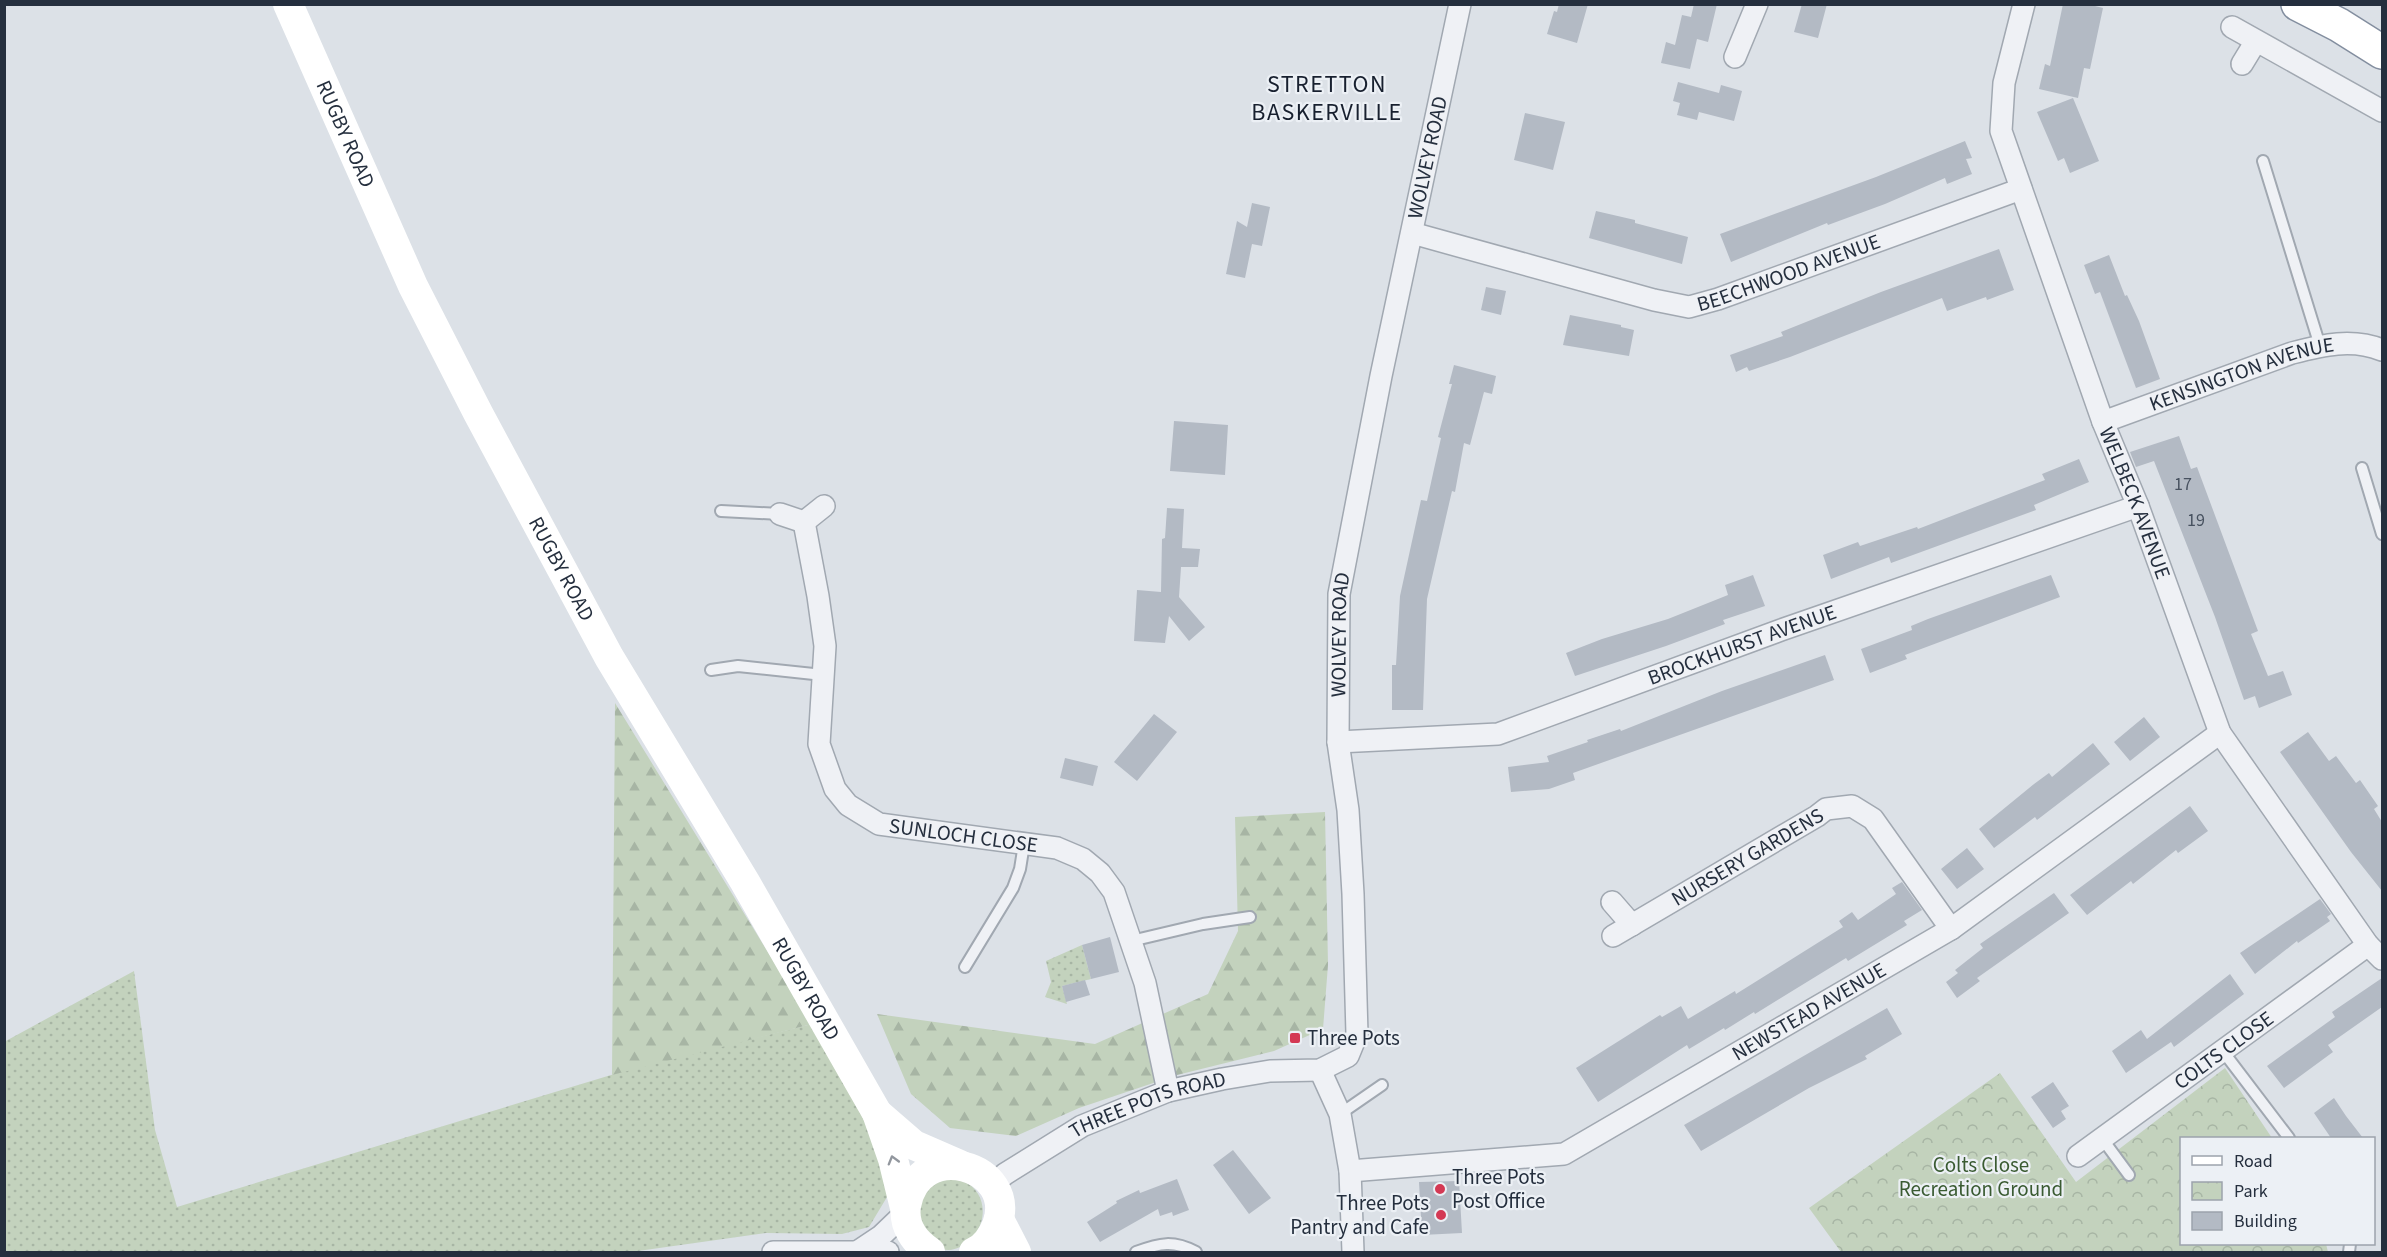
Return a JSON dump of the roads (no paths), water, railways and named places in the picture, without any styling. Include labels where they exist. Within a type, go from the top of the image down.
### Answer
[{"type":"highway","points":[[2298,4],[2339,25],[2382,52]]},
{"type":"main road","name":"RUGBY ROAD","points":[[288,4],[413,286],[478,413],[609,657],[750,891],[877,1113],[893,1159],[912,1236],[930,1252]]},
{"type":"main road","name":"RUGBY ROAD","points":[[877,1113],[914,1145],[978,1171],[992,1185]]},
{"type":"main road","points":[[905,1211],[909,1193],[917,1180],[930,1170],[944,1165],[960,1165]]},
{"type":"main road","points":[[974,1252],[981,1249],[993,1236],[999,1219],[998,1196],[992,1185]]},
{"type":"main road","points":[[999,1219],[1016,1252]]},
{"type":"street","name":"WOLVEY ROAD","points":[[1320,1070],[1348,1056],[1357,1034],[1348,810],[1338,742],[1339,594],[1460,4]]},
{"type":"street","points":[[1735,57],[1757,4]]},
{"type":"street","name":"WELBECK AVENUE","points":[[2024,4],[2004,83],[2001,131],[2103,422],[2138,506],[2220,733],[2375,952]]},
{"type":"street","points":[[2232,27],[2382,111]]},
{"type":"street","points":[[2242,64],[2256,42]]},
{"type":"street","name":"BEECHWOOD AVENUE","points":[[1412,233],[1654,300],[1689,307],[1718,299],[2021,189]]},
{"type":"street","name":"KENSINGTON AVENUE","points":[[2103,422],[2292,353],[2336,343],[2369,345],[2382,350]]},
{"type":"street","points":[[780,514],[804,522],[824,506]]},
{"type":"street","name":"BROCKHURST AVENUE","points":[[1338,742],[1498,734],[1781,630],[2138,506]]},
{"type":"street","name":"SUNLOCH CLOSE","points":[[804,522],[825,646],[819,744],[835,789],[848,805],[879,824],[1057,848],[1083,859],[1101,873],[1114,892],[1144,983],[1168,1091]]},
{"type":"street","name":"NEWSTEAD AVENUE","points":[[1350,1171],[1564,1154],[1951,929],[2220,733]]},
{"type":"street","name":"NURSERY GARDENS","points":[[1613,936],[1826,809],[1852,806],[1873,819],[1951,929]]},
{"type":"street","points":[[1612,902],[1632,925]]},
{"type":"street","name":"COLTS CLOSE","points":[[2078,1156],[2222,1050],[2375,952]]},
{"type":"street","points":[[1320,1070],[1340,1114],[1350,1171],[1353,1252]]},
{"type":"street","name":"THREE POTS ROAD","points":[[992,1185],[1005,1174],[1082,1126],[1168,1091],[1270,1071],[1320,1070]]},
{"type":"street","points":[[856,1252],[881,1236],[905,1211]]},
{"type":"street","points":[[773,1252],[888,1252]]},
{"type":"street","points":[[897,1252],[930,1252]]},
{"type":"lane","points":[[2263,161],[2320,346]]},
{"type":"lane","points":[[2362,468],[2382,534]]},
{"type":"lane","points":[[721,511],[780,514]]},
{"type":"lane","points":[[711,670],[738,666],[823,675]]},
{"type":"lane","points":[[965,968],[1012,888],[1020,869],[1024,844]]},
{"type":"lane","points":[[1131,941],[1203,924],[1250,917]]},
{"type":"lane","points":[[2222,1050],[2288,1137]]},
{"type":"lane","points":[[1340,1114],[1382,1085]]},
{"type":"lane","points":[[2101,1137],[2129,1175]]},
{"type":"lane","points":[[1136,1252],[1159,1244],[1184,1246],[1196,1252]]},
{"type":"place","name":"Three Pots","points":[[1295,1038]]},
{"type":"place","name":"Three Pots Post Office","points":[[1440,1189]]},
{"type":"place","name":"Three Pots Pantry and Cafe","points":[[1441,1215]]},
{"type":"district","name":"STRETTON BASKERVILLE","points":[[1327,98]]},
{"type":"park label","name":"Colts Close Recreation Ground","points":[[1981,1177]]}]
